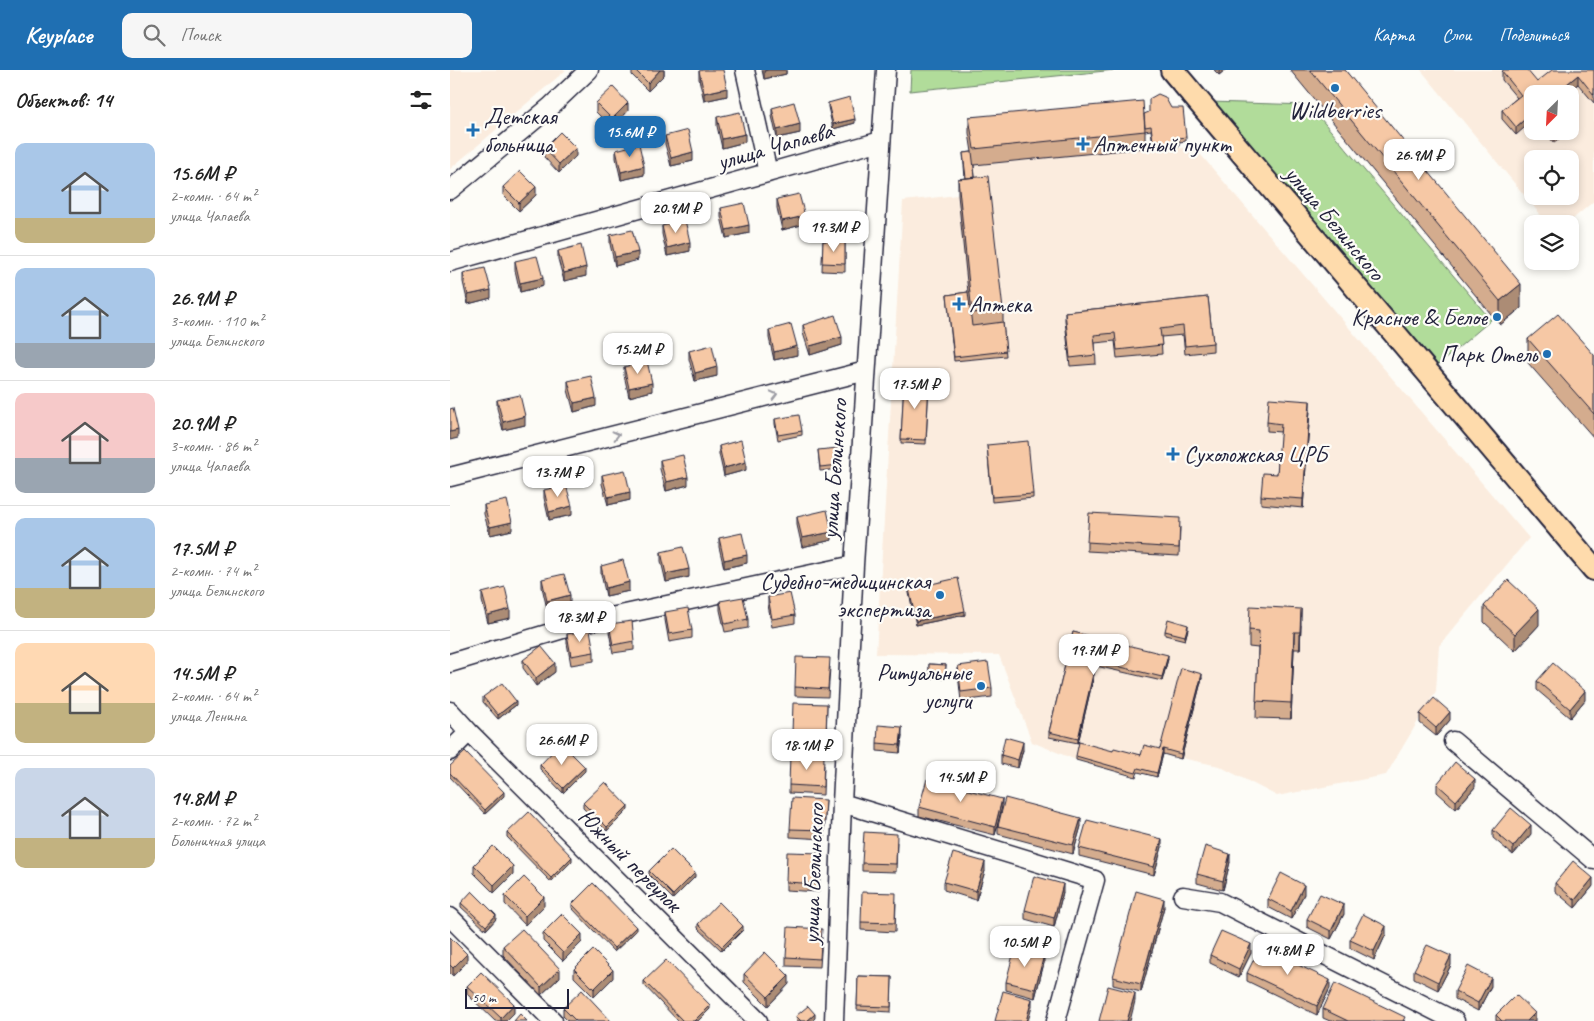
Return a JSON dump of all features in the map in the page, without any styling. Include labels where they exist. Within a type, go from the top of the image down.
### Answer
[{"type":"main road","name":"улица Белинского","points":[[1172,70],[1594,570]]},
{"type":"street","points":[[450,190],[550,107],[588,70]]},
{"type":"street","points":[[745,70],[768,173]]},
{"type":"street","name":"улица Белинского","points":[[834,1021],[842,803],[854,565],[886,70]]},
{"type":"street","name":"улица Чапаева","points":[[450,262],[881,141]]},
{"type":"street","points":[[450,477],[866,371]]},
{"type":"street","points":[[450,663],[582,623],[854,565]]},
{"type":"street","name":"Южный переулок","points":[[450,711],[758,1021]]},
{"type":"street","points":[[450,751],[469,732]]},
{"type":"street","points":[[1453,741],[1594,860]]},
{"type":"street","points":[[842,803],[1095,880],[1056,1021]]},
{"type":"street","points":[[1183,896],[1220,902],[1455,1021]]},
{"type":"street","points":[[450,917],[553,1021]]},
{"type":"shaded area","name":"Детская больница","points":[[450,70],[566,70],[450,169]]},
{"type":"shaded area","points":[[1421,70],[1594,70],[1594,201],[1578,215],[1541,215],[1532,205],[1579,205],[1579,150],[1524,150],[1524,195]]},
{"type":"shaded area","name":"Сухоложская ЦРБ","points":[[1143,118],[1146,148],[1195,148],[1529,538],[1439,646],[1436,691],[1386,775],[1277,796],[1219,766],[1163,754],[1157,777],[1138,772],[1136,777],[1076,760],[1032,742],[999,655],[876,654],[903,201],[967,194],[963,157],[972,156],[969,133]]},
{"type":"green space","points":[[911,70],[1115,70],[910,91]]},
{"type":"green space","points":[[1209,102],[1309,105],[1491,320],[1438,365]]},
{"type":"building","points":[[635,70],[660,70],[648,83]]},
{"type":"building","points":[[723,70],[727,88],[704,93],[699,71]]},
{"type":"building","points":[[1310,70],[1345,70],[1521,284],[1500,301]]},
{"type":"building","points":[[1527,70],[1537,82],[1552,70],[1594,70],[1594,95],[1578,75],[1568,85],[1524,85],[1524,120],[1516,127],[1502,110],[1521,95],[1502,71]]},
{"type":"building","points":[[613,87],[628,103],[612,119],[596,103]]},
{"type":"building","points":[[1158,94],[1165,97],[1171,108],[1183,108],[1186,137],[1179,138],[1179,143],[1163,144],[1161,140],[1153,141],[1151,126],[1145,127],[1144,114],[1149,112],[1149,99]]},
{"type":"building","points":[[850,97],[855,119],[833,124],[828,103]]},
{"type":"building","points":[[1143,101],[1145,131],[974,149],[969,117]]},
{"type":"building","points":[[794,102],[800,124],[777,130],[772,108]]},
{"type":"building","points":[[740,112],[745,134],[722,139],[717,117]]},
{"type":"building","points":[[688,130],[693,152],[671,158],[665,136]]},
{"type":"building","points":[[560,132],[576,148],[559,164],[544,148]]},
{"type":"building","points":[[639,144],[644,166],[621,172],[616,150]]},
{"type":"building","points":[[972,152],[975,177],[966,178],[963,153]]},
{"type":"building","points":[[520,171],[536,187],[519,203],[503,187]]},
{"type":"building","points":[[988,176],[1003,310],[972,313],[958,179]]},
{"type":"building","points":[[799,194],[805,216],[782,221],[777,199]]},
{"type":"building","points":[[744,203],[749,225],[726,230],[721,208]]},
{"type":"building","points":[[685,220],[690,242],[667,248],[662,226]]},
{"type":"building","points":[[632,230],[638,252],[615,257],[610,235]]},
{"type":"building","points":[[823,241],[845,242],[845,264],[822,263]]},
{"type":"building","points":[[581,245],[586,267],[564,273],[558,251]]},
{"type":"building","points":[[537,256],[543,278],[520,283],[515,261]]},
{"type":"building","points":[[485,268],[491,290],[468,295],[463,273]]},
{"type":"building","points":[[968,292],[972,326],[1003,322],[1006,351],[954,357],[947,295]]},
{"type":"building","points":[[1208,297],[1213,343],[1185,346],[1183,326],[1160,329],[1162,345],[1117,350],[1115,333],[1094,335],[1096,355],[1070,358],[1065,312]]},
{"type":"building","points":[[1558,314],[1594,355],[1594,414],[1528,339]]},
{"type":"building","points":[[835,315],[842,337],[810,346],[803,325]]},
{"type":"building","points":[[791,324],[797,346],[774,352],[769,330]]},
{"type":"building","points":[[712,345],[717,367],[695,373],[689,351]]},
{"type":"building","points":[[647,361],[652,383],[629,388],[624,367]]},
{"type":"building","points":[[591,376],[596,398],[574,403],[568,381]]},
{"type":"building","points":[[904,381],[929,382],[926,440],[901,439]]},
{"type":"building","points":[[520,395],[525,416],[503,422],[497,400]]},
{"type":"building","points":[[1269,398],[1310,401],[1303,499],[1261,496],[1263,473],[1277,474],[1281,424],[1267,422]]},
{"type":"building","points":[[453,408],[458,430],[450,432],[450,409]]},
{"type":"building","points":[[799,415],[802,431],[778,435],[775,419]]},
{"type":"building","points":[[741,440],[746,462],[724,468],[719,446]]},
{"type":"building","points":[[1028,441],[1033,494],[992,497],[987,445]]},
{"type":"building","points":[[838,448],[840,465],[820,467],[818,450]]},
{"type":"building","points":[[683,455],[688,477],[666,482],[660,460]]},
{"type":"building","points":[[625,470],[630,492],[608,497],[602,475]]},
{"type":"building","points":[[566,485],[572,506],[549,512],[544,490]]},
{"type":"building","points":[[507,500],[512,522],[490,527],[484,505]]},
{"type":"building","points":[[827,510],[832,532],[802,538],[797,517]]},
{"type":"building","points":[[1089,513],[1180,518],[1179,548],[1087,542]]},
{"type":"building","points":[[742,533],[747,555],[724,560],[719,538]]},
{"type":"building","points":[[683,547],[689,569],[666,574],[661,552]]},
{"type":"building","points":[[623,560],[629,582],[606,588],[601,566]]},
{"type":"building","points":[[564,574],[570,595],[547,601],[542,579]]},
{"type":"building","points":[[958,578],[965,611],[916,621],[909,589]]},
{"type":"building","points":[[1508,580],[1539,609],[1515,634],[1484,606]]},
{"type":"building","points":[[505,587],[510,609],[488,615],[482,593]]},
{"type":"building","points":[[790,593],[795,615],[772,619],[768,597]]},
{"type":"building","points":[[743,597],[748,619],[725,624],[720,601]]},
{"type":"building","points":[[1250,606],[1301,609],[1300,632],[1294,632],[1291,703],[1256,701],[1259,631],[1249,630]]},
{"type":"building","points":[[688,608],[692,630],[669,634],[665,612]]},
{"type":"building","points":[[1168,619],[1188,625],[1185,636],[1165,631]]},
{"type":"building","points":[[632,621],[634,641],[613,645],[609,624]]},
{"type":"building","points":[[590,630],[594,652],[571,656],[567,634]]},
{"type":"building","points":[[1073,632],[1168,655],[1162,677],[1096,661],[1078,739],[1049,732]]},
{"type":"building","points":[[541,646],[555,663],[536,678],[523,660]]},
{"type":"building","points":[[796,657],[830,658],[828,689],[795,687]]},
{"type":"building","points":[[988,662],[992,688],[961,692],[958,666]]},
{"type":"building","points":[[1553,663],[1585,691],[1570,709],[1537,681]]},
{"type":"building","points":[[929,664],[946,665],[945,675],[929,674]]},
{"type":"building","points":[[1181,668],[1202,674],[1181,754],[1163,749],[1157,773],[1138,768],[1136,773],[1076,756],[1079,742],[1113,751],[1114,748],[1141,755],[1144,745],[1160,749]]},
{"type":"building","points":[[502,683],[516,701],[498,715],[483,697]]},
{"type":"building","points":[[1434,698],[1450,712],[1436,728],[1420,714]]},
{"type":"building","points":[[793,703],[827,704],[826,735],[792,733]]},
{"type":"building","points":[[878,725],[902,727],[900,745],[877,743]]},
{"type":"building","points":[[1005,737],[1023,742],[1018,760],[1001,755]]},
{"type":"building","points":[[561,743],[585,767],[563,788],[540,765]]},
{"type":"building","points":[[465,752],[504,792],[485,810],[450,773],[450,766]]},
{"type":"building","points":[[790,755],[824,756],[823,787],[789,785]]},
{"type":"building","points":[[1455,762],[1475,779],[1456,801],[1437,784]]},
{"type":"building","points":[[927,779],[1002,799],[995,827],[919,807]]},
{"type":"building","points":[[605,782],[628,806],[607,827],[583,803]]},
{"type":"building","points":[[792,798],[826,800],[824,830],[790,829]]},
{"type":"building","points":[[1005,798],[1081,818],[1073,845],[998,826]]},
{"type":"building","points":[[1511,808],[1531,825],[1513,847],[1493,830]]},
{"type":"building","points":[[529,812],[572,857],[551,878],[507,833]]},
{"type":"building","points":[[1087,820],[1162,839],[1154,867],[1079,848]]},
{"type":"building","points":[[864,832],[897,834],[896,864],[862,863]]},
{"type":"building","points":[[493,846],[513,866],[494,885],[474,865]]},
{"type":"building","points":[[1205,846],[1230,854],[1223,881],[1197,874]]},
{"type":"building","points":[[671,849],[695,873],[673,895],[649,871]]},
{"type":"building","points":[[787,852],[821,853],[819,884],[786,882]]},
{"type":"building","points":[[953,853],[985,862],[976,891],[944,882]]},
{"type":"building","points":[[1573,861],[1593,878],[1575,900],[1555,883]]},
{"type":"building","points":[[1281,873],[1304,885],[1291,911],[1268,899]]},
{"type":"building","points":[[1034,876],[1063,884],[1054,918],[1025,910]]},
{"type":"building","points":[[524,877],[544,897],[525,916],[505,896]]},
{"type":"building","points":[[593,883],[636,927],[614,948],[572,904]]},
{"type":"building","points":[[472,891],[496,915],[486,926],[461,903]]},
{"type":"building","points":[[1136,891],[1164,899],[1141,984],[1113,977]]},
{"type":"building","points":[[862,892],[896,893],[895,923],[861,922]]},
{"type":"building","points":[[1320,894],[1344,905],[1331,931],[1307,919]]},
{"type":"building","points":[[719,902],[743,926],[722,947],[698,924]]},
{"type":"building","points":[[562,914],[582,934],[563,953],[543,933]]},
{"type":"building","points":[[1363,914],[1386,926],[1374,951],[1350,940]]},
{"type":"building","points":[[788,927],[822,929],[820,959],[786,957]]},
{"type":"building","points":[[522,929],[560,969],[541,987],[503,946]]},
{"type":"building","points":[[1221,931],[1251,944],[1239,969],[1210,955]]},
{"type":"building","points":[[450,937],[467,954],[453,968],[450,965]]},
{"type":"building","points":[[1427,945],[1451,956],[1438,982],[1414,970]]},
{"type":"building","points":[[1015,947],[1044,955],[1035,989],[1006,982]]},
{"type":"building","points":[[1260,947],[1330,980],[1317,1006],[1247,973]]},
{"type":"building","points":[[593,950],[613,970],[594,989],[574,969]]},
{"type":"building","points":[[765,952],[789,976],[768,997],[744,974]]},
{"type":"building","points":[[666,960],[710,1005],[694,1021],[683,1021],[644,981]]},
{"type":"building","points":[[1468,966],[1491,978],[1478,1003],[1455,991]]},
{"type":"building","points":[[481,972],[514,1004],[501,1018],[467,986]]},
{"type":"building","points":[[858,976],[892,977],[891,1007],[857,1006]]},
{"type":"building","points":[[1335,983],[1405,1017],[1403,1021],[1348,1021],[1323,1009]]},
{"type":"building","points":[[1108,986],[1135,993],[1127,1021],[1099,1021]]},
{"type":"building","points":[[582,990],[611,1021],[576,1021],[563,1008]]},
{"type":"building","points":[[1003,991],[1032,999],[1026,1021],[995,1021]]},
{"type":"building","points":[[1516,995],[1535,1013],[1527,1021],[1502,1021],[1496,1015]]},
{"type":"building","points":[[808,1006],[815,1014],[807,1021],[801,1021],[796,1016]]},
{"type":"building","points":[[520,1014],[527,1021],[514,1021]]},
{"type":"place","name":"Wildberries","points":[[1335,88]]},
{"type":"place","name":"Детская больница","points":[[473,130]]},
{"type":"place","name":"Аптечный пункт","points":[[1083,144]]},
{"type":"place","name":"Аптека","points":[[959,304]]},
{"type":"place","name":"Красное & Белое","points":[[1497,317]]},
{"type":"place","name":"Парк Отель","points":[[1547,354]]},
{"type":"place","name":"Сухоложская ЦРБ","points":[[1173,454]]},
{"type":"place","name":"Судебно-медицинская экспертиза","points":[[940,595]]},
{"type":"place","name":"Ритуальные услуги","points":[[981,686]]}]
